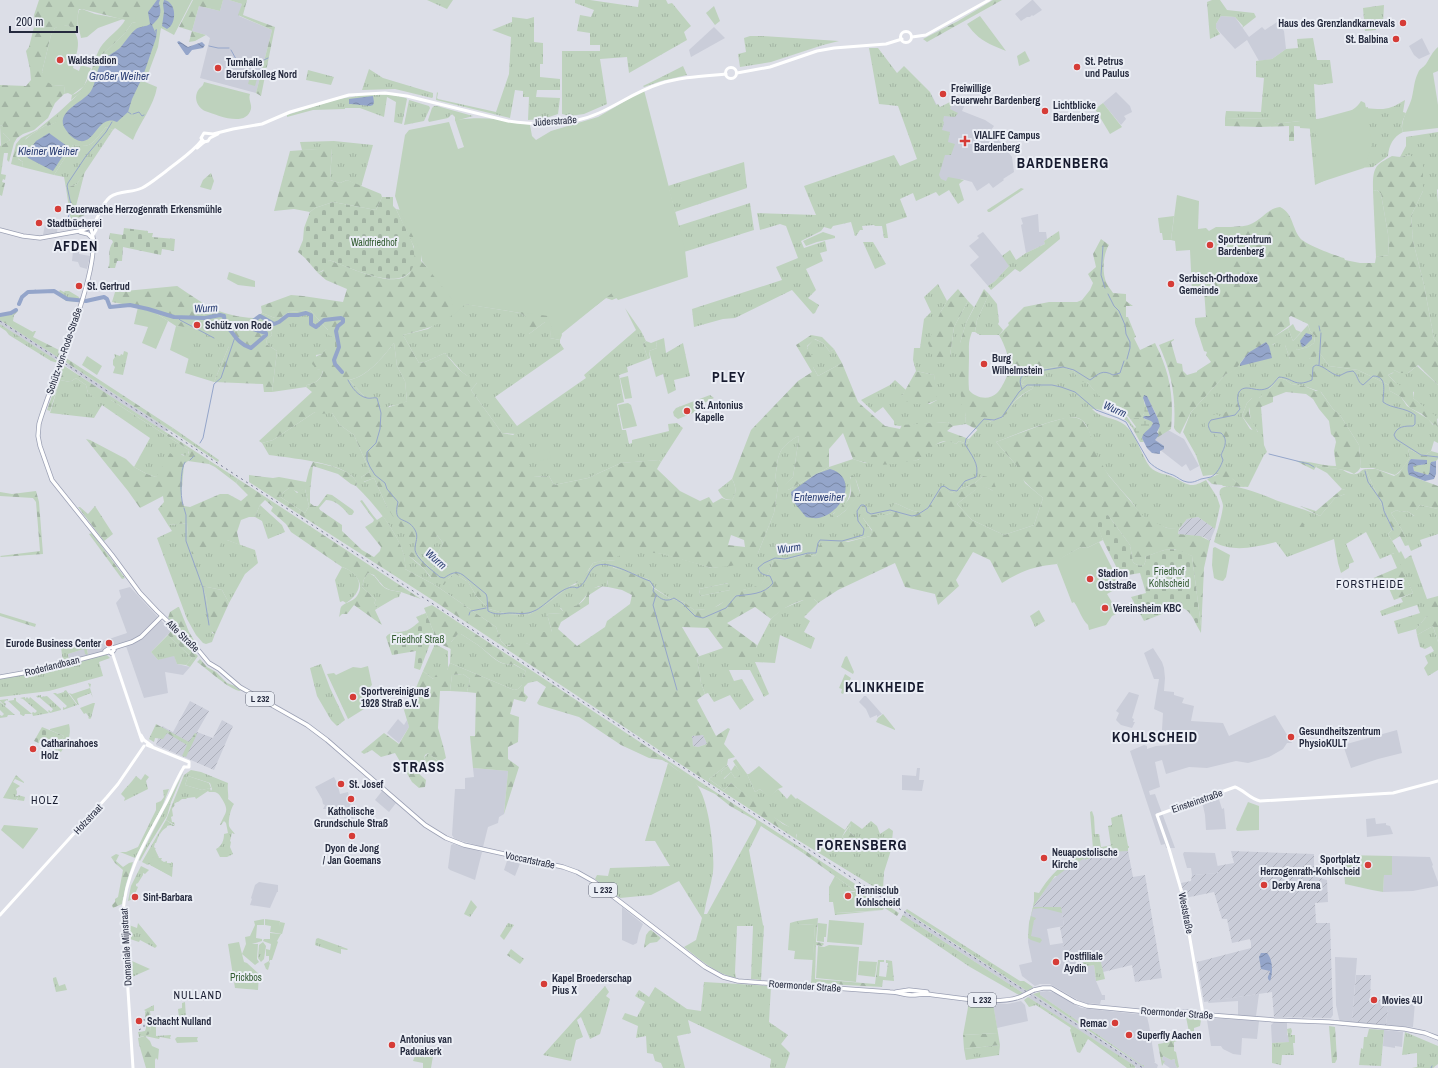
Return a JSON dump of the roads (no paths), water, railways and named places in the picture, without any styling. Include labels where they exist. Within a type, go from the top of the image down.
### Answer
[{"type":"main road","points":[[902,39],[904,42],[907,42],[911,40],[912,37],[930,33],[989,0]]},
{"type":"main road","points":[[902,39],[902,35],[905,32],[910,33],[912,37]]},
{"type":"main road","points":[[737,73],[734,68],[726,70],[727,77],[732,79],[737,73],[770,67],[809,54],[834,48],[886,44],[902,39]]},
{"type":"main road","name":"Jüderstraße","points":[[210,136],[233,129],[262,124],[290,112],[332,99],[349,95],[373,93],[392,93],[407,96],[508,121],[545,123],[580,119],[598,114],[643,89],[661,83],[678,79],[726,74]]},
{"type":"main road","points":[[0,230],[31,237],[44,238],[78,232],[90,227],[96,220],[103,204],[112,196],[119,192],[135,190],[146,186],[203,141],[208,141],[210,136],[206,133],[203,134],[203,141]]},
{"type":"main road","points":[[78,232],[88,234],[93,237],[96,230],[96,220]]},
{"type":"main road","name":"Schütz-von-Rode-Straße","points":[[56,485],[50,476],[40,446],[39,427],[90,273],[93,237],[90,227]]},
{"type":"main road","name":"Alte Straße","points":[[56,485],[112,555],[140,593],[199,651],[209,663],[219,669],[240,687],[307,725],[342,753]]},
{"type":"main road","name":"Roderlandbaan","points":[[0,677],[29,673],[60,666],[103,652],[111,651],[141,638],[162,616]]},
{"type":"main road","points":[[111,651],[143,740],[142,743],[146,745]]},
{"type":"main road","name":"Domaniale Mijnstraat","points":[[133,1068],[124,914],[125,897],[128,881],[135,864],[184,764],[178,758],[146,745]]},
{"type":"main road","name":"Holzstraat","points":[[0,915],[113,790],[146,745]]},
{"type":"main road","name":"Voccartstraße","points":[[342,753],[422,822],[436,832],[450,840],[464,845],[554,865],[577,872],[593,881],[716,974]]},
{"type":"main road","name":"Einsteinstraße","points":[[1157,815],[1237,787],[1248,796],[1260,801],[1393,793],[1438,781]]},
{"type":"main road","name":"Weststraße","points":[[1157,815],[1182,893],[1203,1014]]},
{"type":"main road","name":"Roermonder Straße","points":[[716,974],[738,981],[896,992],[902,990],[919,991],[946,997],[999,1001],[1013,1000],[1034,990],[1051,988],[1075,1002],[1087,1006],[1159,1013],[1184,1012],[1274,1020],[1329,1022],[1415,1031],[1438,1039]]},
{"type":"water","name":"Großer Weiher","points":[[157,0],[160,0],[159,18],[152,25],[156,34],[155,30],[157,29],[156,38],[143,76],[132,99],[128,112],[117,122],[108,121],[101,125],[88,139],[84,141],[76,140],[66,130],[63,124],[63,118],[71,108],[91,91],[101,63],[120,48],[136,29],[150,24],[148,12]]},
{"type":"water","points":[[164,0],[171,5],[174,13],[173,23],[167,29],[162,26]]},
{"type":"water","points":[[179,41],[188,47],[202,42],[205,45],[203,48],[192,50],[188,55],[186,55],[177,42]]},
{"type":"water","points":[[373,96],[374,102],[373,105],[370,106],[349,104],[349,99]]},
{"type":"water","name":"Kleiner Weiher","points":[[49,133],[67,146],[66,151],[53,171],[28,158],[26,155],[36,141]]},
{"type":"water","points":[[1306,333],[1312,335],[1312,339],[1302,347],[1300,341]]},
{"type":"water","points":[[1266,342],[1269,346],[1272,358],[1240,366],[1248,353]]},
{"type":"water","points":[[1144,395],[1147,396],[1160,426],[1157,432],[1159,435],[1155,440],[1164,446],[1164,449],[1160,451],[1160,454],[1152,453],[1147,448],[1142,438],[1153,423],[1143,418],[1144,416],[1150,416],[1143,398]]},
{"type":"water","points":[[1411,459],[1427,460],[1427,464],[1413,466],[1414,471],[1428,475],[1431,462],[1436,461],[1436,474],[1434,479],[1425,481],[1409,475],[1408,467]]},
{"type":"water","name":"Entenweiher","points":[[830,469],[839,473],[844,479],[846,486],[842,501],[830,513],[822,517],[806,517],[792,500],[791,492],[816,474]]},
{"type":"water","points":[[1261,953],[1267,953],[1270,959],[1272,971],[1270,981],[1268,977],[1270,971],[1261,969],[1259,957]]},
{"type":"waterway","points":[[209,46],[229,48]]},
{"type":"waterway","points":[[231,50],[236,59],[256,64],[268,58]]},
{"type":"waterway","points":[[133,114],[139,112],[142,116],[144,115]]},
{"type":"waterway","points":[[67,224],[71,205],[67,186],[68,183],[112,122]]},
{"type":"waterway","points":[[1103,246],[1101,275],[1105,288]]},
{"type":"waterway","name":"Wurm","points":[[19,304],[22,297],[28,292],[54,291],[67,299],[86,301],[104,297],[107,299],[110,307],[130,305],[174,317],[205,318],[220,315],[224,316],[225,324],[239,341],[251,348],[266,335],[266,333],[253,329],[251,326],[253,321],[260,316],[274,324],[288,315],[306,313],[311,315],[311,324],[316,327],[324,320],[341,318],[343,319],[343,322],[338,326],[336,331],[339,347],[334,360],[335,364],[342,372]]},
{"type":"waterway","points":[[1108,294],[1114,306],[1119,311],[1130,342],[1127,359]]},
{"type":"waterway","name":"Wurm","points":[[0,315],[11,313],[16,310]]},
{"type":"waterway","points":[[178,318],[214,338]]},
{"type":"waterway","points":[[1319,326],[1320,331]]},
{"type":"waterway","points":[[1319,365],[1321,333]]},
{"type":"waterway","points":[[200,443],[203,438],[214,384],[221,378],[235,337]]},
{"type":"waterway","points":[[1022,389],[1020,380],[1022,376],[1027,373],[1063,367],[1074,370],[1090,380],[1103,372],[1113,375],[1120,373],[1124,361]]},
{"type":"waterway","name":"Wurm","points":[[348,380],[358,394],[368,398],[377,398],[381,413],[380,429],[376,443],[367,452],[367,460],[375,475],[385,483],[387,489],[398,502],[397,514],[399,517],[412,525],[415,530],[417,537],[415,549],[416,553],[425,564],[440,577],[444,578],[455,573],[463,575],[486,594],[488,611],[498,614],[525,613],[539,609],[567,588],[580,587],[592,569],[597,565],[604,564],[620,568],[650,581],[654,587],[653,591],[659,597],[664,600],[674,598],[682,603],[695,616],[703,618],[726,608],[736,596],[761,592],[769,587],[773,583],[770,576],[762,574],[758,568],[764,563],[775,558],[785,559],[808,553],[816,553],[820,540],[842,541],[863,535],[864,529],[858,521],[857,511],[861,505],[864,505],[867,512],[871,514],[890,510],[912,516],[917,515],[928,508],[941,487],[944,486],[950,490],[957,491],[965,481],[976,477],[977,472],[976,464],[965,444],[966,439],[984,419],[994,420],[1002,417],[1019,392],[1027,385],[1052,385],[1075,392],[1096,410],[1126,422],[1149,462],[1154,467],[1183,481],[1194,482],[1211,477],[1220,467],[1223,460],[1221,455],[1225,444],[1225,438],[1221,433],[1211,432],[1208,424],[1211,420],[1235,415],[1240,409],[1238,403],[1238,393],[1242,389],[1265,389],[1271,386],[1279,377],[1298,383],[1306,382],[1312,380],[1313,367],[1316,365],[1339,376],[1353,371],[1363,385],[1373,376],[1381,379],[1384,385],[1383,402],[1390,406],[1411,412],[1415,415],[1415,424],[1413,426],[1404,426],[1399,428],[1394,435],[1396,439],[1421,455],[1438,457]]},
{"type":"waterway","points":[[1269,454],[1309,464],[1314,467]]},
{"type":"waterway","points":[[190,460],[194,456]]},
{"type":"waterway","points":[[183,505],[181,483],[182,470],[185,462]]},
{"type":"waterway","points":[[1365,471],[1368,482],[1382,502],[1384,511],[1393,530]]},
{"type":"waterway","points":[[184,508],[186,515],[186,541],[203,588],[209,625]]},
{"type":"waterway","points":[[656,595],[653,605],[677,690]]},
{"type":"waterway","points":[[471,611],[486,608]]},
{"type":"railway","points":[[0,321],[1143,1068]]},
{"type":"railway","points":[[139,1030],[144,1027],[144,1019]]},
{"type":"place","name":"Haus des Grenzlandkarnevals","points":[[1403,23]]},
{"type":"place","name":"St. Balbina","points":[[1396,39]]},
{"type":"place","name":"Waldstadion","points":[[60,60]]},
{"type":"place","name":"St. Petrus und Paulus","points":[[1077,67]]},
{"type":"place","name":"Turnhalle Berufskolleg Nord","points":[[218,68]]},
{"type":"place","name":"Freiwillige Feuerwehr Bardenberg","points":[[943,94]]},
{"type":"place","name":"Lichtblicke Bardenberg","points":[[1045,111]]},
{"type":"place","name":"VIALIFE Campus Bardenberg","points":[[965,141]]},
{"type":"place","name":"Feuerwache Herzogenrath Erkensmühle","points":[[58,209]]},
{"type":"place","name":"Stadtbücherei","points":[[39,223]]},
{"type":"place","name":"Sportzentrum Bardenberg","points":[[1210,245]]},
{"type":"place","name":"Serbisch-Orthodoxe Gemeinde","points":[[1171,284]]},
{"type":"place","name":"St. Gertrud","points":[[79,286]]},
{"type":"place","name":"Schütz von Rode","points":[[197,325]]},
{"type":"place","name":"Burg Wilhelmstein","points":[[984,364]]},
{"type":"place","name":"St. Antonius Kapelle","points":[[687,411]]},
{"type":"place","name":"Stadion Oststraße","points":[[1090,579]]},
{"type":"place","name":"Vereinsheim KBC","points":[[1105,608]]},
{"type":"place","name":"Eurode Business Center","points":[[109,643]]},
{"type":"place","name":"Sportvereinigung 1928 Straß e.V.","points":[[353,697]]},
{"type":"place","name":"Gesundheitszentrum PhysioKULT","points":[[1291,737]]},
{"type":"place","name":"Catharinahoes Holz","points":[[33,749]]},
{"type":"place","name":"St. Josef","points":[[341,784]]},
{"type":"place","name":"Katholische Grundschule Straß","points":[[351,799]]},
{"type":"place","name":"Dyon de Jong / Jan Goemans","points":[[352,836]]},
{"type":"place","name":"Neuapostolische Kirche","points":[[1044,858]]},
{"type":"place","name":"Sportplatz Herzogenrath-Kohlscheid","points":[[1368,865]]},
{"type":"place","name":"Derby Arena","points":[[1264,885]]},
{"type":"place","name":"Tennisclub Kohlscheid","points":[[848,896]]},
{"type":"place","name":"Sint-Barbara","points":[[135,897]]},
{"type":"place","name":"Postfiliale Aydin","points":[[1056,962]]},
{"type":"place","name":"Kapel Broederschap Pius X","points":[[544,984]]},
{"type":"place","name":"Movies 4U","points":[[1374,1000]]},
{"type":"place","name":"Schacht Nulland","points":[[139,1021]]},
{"type":"place","name":"Remac","points":[[1115,1023]]},
{"type":"place","name":"Superfly Aachen","points":[[1129,1035]]},
{"type":"place","name":"Antonius van Paduakerk","points":[[392,1045]]},
{"type":"district","name":"BARDENBERG","points":[[1063,163]]},
{"type":"district","name":"AFDEN","points":[[76,246]]},
{"type":"district","name":"PLEY","points":[[729,377]]},
{"type":"district","name":"FORSTHEIDE","points":[[1370,584]]},
{"type":"district","name":"KLINKHEIDE","points":[[885,687]]},
{"type":"district","name":"KOHLSCHEID","points":[[1155,737]]},
{"type":"district","name":"STRASS","points":[[419,767]]},
{"type":"district","name":"HOLZ","points":[[45,800]]},
{"type":"district","name":"FORENSBERG","points":[[862,845]]},
{"type":"district","name":"NULLAND","points":[[198,995]]},
{"type":"park label","name":"Waldfriedhof","points":[[374,242]]},
{"type":"park label","name":"Friedhof Kohlscheid","points":[[1169,576]]},
{"type":"park label","name":"Friedhof Straß","points":[[418,639]]},
{"type":"park label","name":"Prickbos","points":[[246,977]]}]
